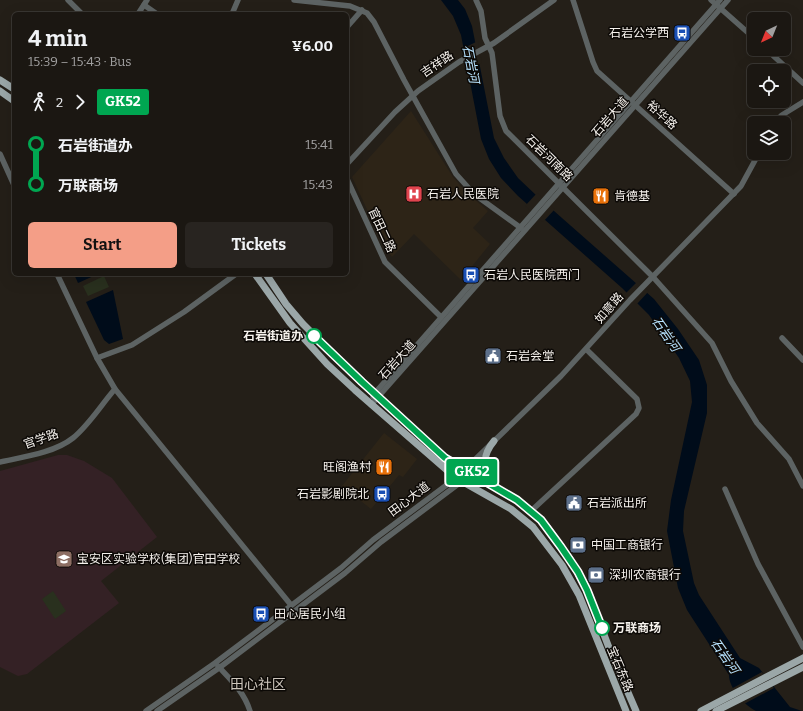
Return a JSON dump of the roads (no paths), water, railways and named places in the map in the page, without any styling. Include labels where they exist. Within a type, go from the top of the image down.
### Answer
[{"type":"main road","points":[[0,80],[12,88]]},
{"type":"main road","points":[[0,92],[12,100]]},
{"type":"main road","name":"宝石东路","points":[[257,276],[279,309],[302,336],[336,373],[371,405],[458,480],[519,514],[533,527],[554,552],[579,595],[626,711]]},
{"type":"main road","name":"宝石东路","points":[[267,276],[286,304],[303,324],[376,395],[445,458],[466,468],[495,486],[530,510],[544,524],[561,547],[584,584],[636,710]]},
{"type":"main road","points":[[494,441],[488,449],[485,463],[489,478],[495,486]]},
{"type":"main road","points":[[702,711],[731,700],[768,680],[803,658]]},
{"type":"main road","points":[[768,680],[803,667]]},
{"type":"main road","points":[[716,711],[731,700]]},
{"type":"street","points":[[68,0],[80,12]]},
{"type":"street","points":[[233,12],[238,0]]},
{"type":"street","points":[[294,0],[350,6],[362,10],[374,22],[451,167],[462,182],[474,194],[522,229]]},
{"type":"street","name":"石岩河南路","points":[[476,0],[481,11],[485,38],[492,53],[503,127],[509,135],[561,184],[653,277],[712,343],[731,381],[757,423],[789,459],[803,486]]},
{"type":"street","name":"吉祥路","points":[[349,162],[412,96],[463,60],[490,46],[554,0]]},
{"type":"street","name":"裕华路","points":[[573,0],[595,66],[602,76],[734,194]]},
{"type":"street","points":[[711,0],[719,4],[747,31]]},
{"type":"street","name":"石岩大道","points":[[376,395],[522,229],[531,213],[561,184],[719,4],[728,0]]},
{"type":"street","points":[[139,12],[146,2],[155,12]]},
{"type":"street","points":[[349,25],[362,10]]},
{"type":"street","points":[[774,56],[803,83]]},
{"type":"street","points":[[781,116],[803,102]]},
{"type":"street","points":[[0,154],[12,181]]},
{"type":"street","name":"如意路","points":[[466,468],[587,350],[630,300],[734,194],[744,182],[755,160]]},
{"type":"street","name":"官田二路","points":[[349,183],[385,262],[441,317]]},
{"type":"street","name":"石岩大道","points":[[371,405],[376,395],[441,317],[522,229],[549,203],[561,184]]},
{"type":"street","points":[[58,276],[97,358],[115,389],[291,605]]},
{"type":"street","points":[[97,358],[132,345],[184,312],[233,276]]},
{"type":"street","points":[[782,338],[803,360]]},
{"type":"street","points":[[530,510],[636,414],[639,408],[637,399],[587,350]]},
{"type":"street","name":"官学路","points":[[0,462],[38,453],[68,441],[80,431],[115,389]]},
{"type":"street","name":"田心大道","points":[[157,711],[219,668],[345,573],[458,480],[466,468]]},
{"type":"street","name":"田心大道","points":[[146,711],[215,663],[341,568],[373,540],[458,480]]},
{"type":"street","points":[[725,489],[758,564],[803,647]]},
{"type":"street","points":[[215,663],[239,689],[248,710]]},
{"type":"water","name":"石岩河","points":[[441,0],[458,0],[465,9],[472,26],[494,138],[504,158],[518,178],[654,299],[678,329],[699,360],[707,385],[707,413],[684,511],[683,531],[694,583],[699,595],[740,658],[759,668],[790,707],[802,711],[756,711],[747,705],[734,691],[729,675],[687,610],[678,588],[667,531],[671,500],[692,402],[690,381],[679,358],[649,315],[622,288],[518,196],[501,178],[489,159],[481,139],[461,35],[453,16]]},
{"type":"water","points":[[75,276],[94,276],[78,283]]},
{"type":"water","points":[[113,290],[123,339],[109,344],[104,340],[86,302]]},
{"type":"place","name":"石岩公学西","points":[[682,33]]},
{"type":"place","name":"石岩人民医院","points":[[414,194]]},
{"type":"place","name":"肯德基","points":[[601,196]]},
{"type":"place","name":"石岩人民医院西门","points":[[471,275]]},
{"type":"place","name":"石岩街道办","points":[[314,336]]},
{"type":"place","name":"石岩会堂","points":[[493,356]]},
{"type":"place","name":"旺阁渔村","points":[[384,467]]},
{"type":"place","name":"石岩影剧院北","points":[[382,494]]},
{"type":"place","name":"石岩派出所","points":[[574,503]]},
{"type":"place","name":"中国工商银行","points":[[578,545]]},
{"type":"place","name":"宝安区实验学校(集团)官田学校","points":[[64,559]]},
{"type":"place","name":"深圳农商银行","points":[[596,575]]},
{"type":"place","name":"田心居民小组","points":[[261,614]]},
{"type":"place","name":"万联商场","points":[[602,628]]},
{"type":"district","name":"田心社区","points":[[258,684]]}]
